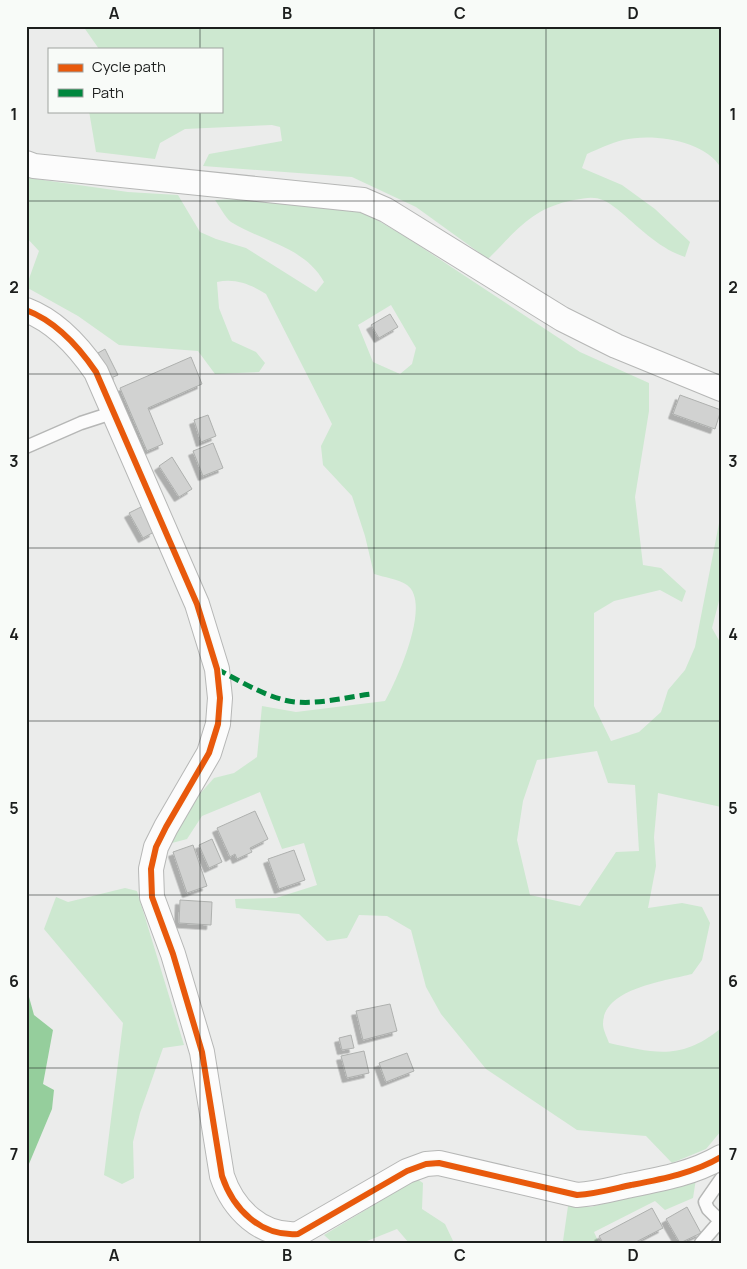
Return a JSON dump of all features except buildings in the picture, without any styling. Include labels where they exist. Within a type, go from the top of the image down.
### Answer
[{"type":"street","points":[[26,163],[34,166],[363,200],[386,210],[562,319],[616,346],[721,389]]},
{"type":"street","points":[[26,310],[57,329],[81,349],[96,372],[197,604],[217,670],[220,698],[218,724],[209,753],[156,847],[151,869],[152,897],[173,954],[202,1052],[222,1176],[227,1192],[238,1208],[252,1220],[291,1239],[407,1170],[426,1164],[440,1163],[577,1195],[594,1194],[673,1177],[721,1157]]},
{"type":"lane","points":[[26,447],[81,422],[115,412]]},
{"type":"lane","points":[[701,1243],[720,1221],[708,1209],[705,1202],[721,1179]]},
{"type":"shaded area","points":[[83,26],[721,26],[721,168],[713,158],[703,151],[691,145],[663,138],[648,137],[623,140],[587,154],[582,168],[622,185],[655,209],[690,242],[685,257],[657,243],[611,205],[601,199],[592,198],[559,204],[536,215],[517,230],[488,259],[416,207],[352,177],[203,166],[209,154],[282,141],[280,127],[272,125],[185,129],[160,143],[155,159],[96,152],[89,112],[222,112],[222,48],[98,48]]},
{"type":"shaded area","points":[[26,175],[36,179],[128,192],[178,195],[200,232],[246,248],[316,292],[324,282],[316,270],[295,253],[231,222],[215,200],[239,199],[357,208],[409,239],[580,352],[649,383],[649,411],[635,497],[643,565],[661,568],[686,591],[682,602],[660,590],[614,601],[594,613],[594,706],[611,741],[639,732],[661,712],[668,690],[685,670],[695,647],[721,513],[721,593],[712,628],[721,644],[721,807],[658,793],[654,837],[656,866],[648,908],[682,903],[702,907],[710,923],[702,960],[692,974],[652,983],[624,994],[613,1002],[606,1012],[603,1024],[609,1043],[640,1050],[667,1052],[693,1046],[707,1039],[721,1028],[721,1131],[706,1149],[672,1163],[646,1136],[577,1130],[486,1069],[441,1014],[426,987],[411,930],[387,916],[359,915],[347,938],[327,941],[299,914],[236,908],[235,899],[276,898],[317,885],[304,843],[282,849],[260,792],[202,816],[187,839],[172,843],[188,807],[214,778],[234,773],[257,757],[262,706],[296,712],[385,701],[397,677],[410,642],[416,608],[414,594],[404,583],[374,574],[365,536],[352,496],[323,465],[321,446],[332,424],[266,294],[242,283],[230,281],[217,282],[219,308],[232,341],[256,352],[265,363],[259,372],[215,374],[198,351],[119,345],[78,316],[26,287],[39,251],[26,237]],"holes":[[[391,305],[416,348],[412,364],[400,374],[373,362],[358,325]],[[597,751],[608,783],[635,785],[639,851],[616,852],[580,906],[530,895],[517,840],[523,801],[537,760]]]},
{"type":"shaded area","points":[[125,888],[137,891],[184,1045],[163,1048],[140,1113],[133,1142],[134,1178],[122,1184],[104,1175],[123,1023],[44,929],[56,897],[68,902]]},
{"type":"shaded area","points":[[26,986],[34,1015],[53,1030],[43,1084],[54,1090],[52,1109],[26,1171]]},
{"type":"shaded area","points":[[417,1179],[423,1183],[422,1209],[445,1224],[454,1243],[409,1243],[397,1229],[362,1243],[333,1243],[324,1235]]},
{"type":"shaded area","points":[[696,1179],[693,1198],[665,1210],[655,1201],[594,1232],[599,1243],[563,1241],[568,1206],[591,1207]]},
{"type":"marked path","points":[[217,669],[267,694],[294,702],[328,701],[372,694]]},
{"type":"cycle path","points":[[26,310],[47,321],[66,336],[96,372],[197,604],[217,669],[220,698],[218,724],[209,753],[156,847],[151,869],[152,897],[173,954],[202,1052],[222,1176],[233,1199],[241,1210],[261,1226],[272,1231],[298,1234],[407,1171],[426,1164],[439,1163],[577,1195],[591,1194],[678,1175],[711,1163],[721,1157]]}]
